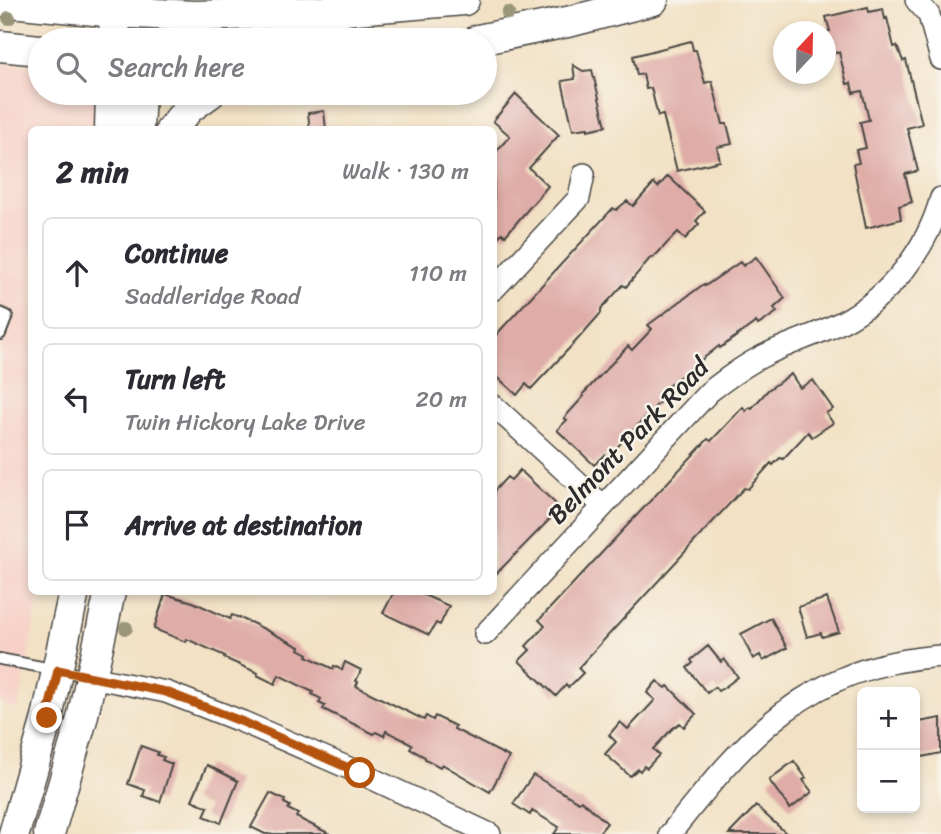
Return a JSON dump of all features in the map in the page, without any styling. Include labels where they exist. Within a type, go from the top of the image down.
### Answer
[{"type":"main road","points":[[0,1],[115,18],[144,18],[319,12],[464,0]]},
{"type":"main road","points":[[497,36],[572,21],[653,0]]},
{"type":"main road","points":[[0,46],[28,49]]},
{"type":"main road","points":[[110,126],[111,105]]},
{"type":"main road","points":[[138,126],[139,105]]},
{"type":"main road","points":[[174,126],[193,105]]},
{"type":"main road","points":[[14,834],[58,670],[73,595]]},
{"type":"main road","points":[[49,834],[71,759],[109,595]]},
{"type":"street","points":[[926,5],[939,37],[941,59]]},
{"type":"street","points":[[497,286],[579,198],[584,174]]},
{"type":"street","name":"Belmont Park Road","points":[[485,634],[709,392],[735,372],[765,355],[844,321],[882,295],[909,264],[936,214],[941,198]]},
{"type":"street","points":[[497,409],[602,505]]},
{"type":"street","points":[[670,834],[752,737],[778,715],[820,688],[849,675],[888,663],[941,656]]},
{"type":"street","points":[[91,677],[166,692],[243,722],[490,834]]},
{"type":"lane","points":[[0,313],[7,316],[0,334]]},
{"type":"lane","points":[[0,659],[91,677]]},
{"type":"shaded area","points":[[0,62],[28,66],[28,105],[94,105],[93,126],[28,126],[28,595],[39,595],[18,710],[0,703]]},
{"type":"building","points":[[868,7],[869,12],[883,9],[894,47],[897,46],[903,61],[906,60],[922,124],[907,128],[918,171],[905,174],[912,202],[899,206],[901,219],[866,228],[853,164],[859,163],[856,150],[866,148],[860,122],[869,120],[862,91],[853,93],[851,83],[847,84],[839,52],[836,53],[836,21],[827,21],[826,17]]},
{"type":"building","points":[[691,41],[705,83],[712,81],[723,124],[727,124],[732,144],[717,147],[720,161],[677,171],[663,115],[658,116],[651,88],[646,89],[643,74],[637,75],[633,56]]},
{"type":"building","points":[[573,65],[583,71],[592,70],[606,126],[573,130],[562,81],[575,79]]},
{"type":"building","points":[[516,94],[559,135],[529,168],[548,186],[505,236],[502,233],[497,238],[497,151],[510,136],[493,121]]},
{"type":"building","points":[[324,111],[326,126],[310,126],[308,113]]},
{"type":"building","points":[[668,176],[705,211],[696,221],[699,224],[685,239],[678,232],[651,257],[531,389],[526,384],[517,395],[497,377],[497,334],[613,208],[616,210],[627,201],[633,206],[654,183],[658,187]]},
{"type":"building","points":[[756,257],[785,298],[774,308],[777,312],[758,325],[756,322],[720,348],[719,346],[668,386],[672,389],[608,457],[605,455],[594,465],[557,430],[567,420],[564,418],[583,394],[628,346],[632,350],[652,329],[648,325],[704,284],[705,286],[740,262],[743,266]]},
{"type":"building","points":[[791,374],[800,388],[813,380],[833,409],[826,413],[833,423],[812,437],[808,432],[783,459],[780,458],[773,465],[771,463],[748,489],[744,488],[578,668],[583,673],[556,696],[519,661],[530,650],[526,646],[545,626],[539,620],[708,439],[711,441],[743,407],[746,411],[752,408],[768,390]]},
{"type":"building","points":[[520,470],[557,505],[547,516],[550,519],[497,573],[497,488],[507,477],[511,480]]},
{"type":"building","points":[[165,595],[193,602],[230,619],[232,615],[300,647],[307,656],[333,669],[334,666],[342,670],[345,662],[361,670],[356,686],[424,720],[426,716],[433,720],[435,716],[455,726],[454,729],[509,757],[490,792],[442,764],[440,767],[425,759],[410,749],[412,744],[386,731],[384,736],[376,732],[374,734],[323,709],[325,706],[319,703],[321,699],[312,694],[313,692],[279,675],[275,684],[224,658],[225,656],[187,639],[186,642],[154,629]]},
{"type":"building","points":[[392,595],[424,595],[449,606],[440,625],[436,623],[429,635],[383,613]]},
{"type":"building","points":[[827,598],[839,632],[822,637],[821,633],[807,637],[798,607]]},
{"type":"building","points":[[771,618],[787,648],[763,661],[760,655],[753,659],[741,634]]},
{"type":"building","points":[[708,646],[721,662],[724,659],[738,677],[718,691],[715,687],[707,693],[687,668],[693,663],[691,660]]},
{"type":"building","points":[[657,681],[666,688],[668,686],[696,714],[684,727],[680,723],[673,728],[653,749],[659,755],[647,768],[644,766],[630,776],[605,754],[616,742],[609,735],[620,722],[628,729],[655,700],[647,693]]},
{"type":"building","points":[[941,718],[941,753],[920,757],[920,722]]},
{"type":"building","points":[[141,746],[158,752],[157,755],[164,757],[162,760],[172,764],[160,802],[143,796],[145,790],[128,784]]},
{"type":"building","points":[[794,761],[812,792],[790,809],[769,780]]},
{"type":"building","points":[[207,765],[238,781],[221,823],[204,816],[208,807],[192,800]]},
{"type":"building","points":[[533,775],[579,802],[581,800],[607,823],[598,834],[554,834],[559,827],[532,811],[530,815],[513,804]]},
{"type":"building","points":[[270,793],[285,800],[284,803],[290,806],[288,809],[298,814],[296,817],[330,834],[265,834],[251,827]]},
{"type":"building","points":[[756,806],[787,834],[729,834]]},
{"type":"route","points":[[47,718],[58,670],[166,692],[360,773]]}]
